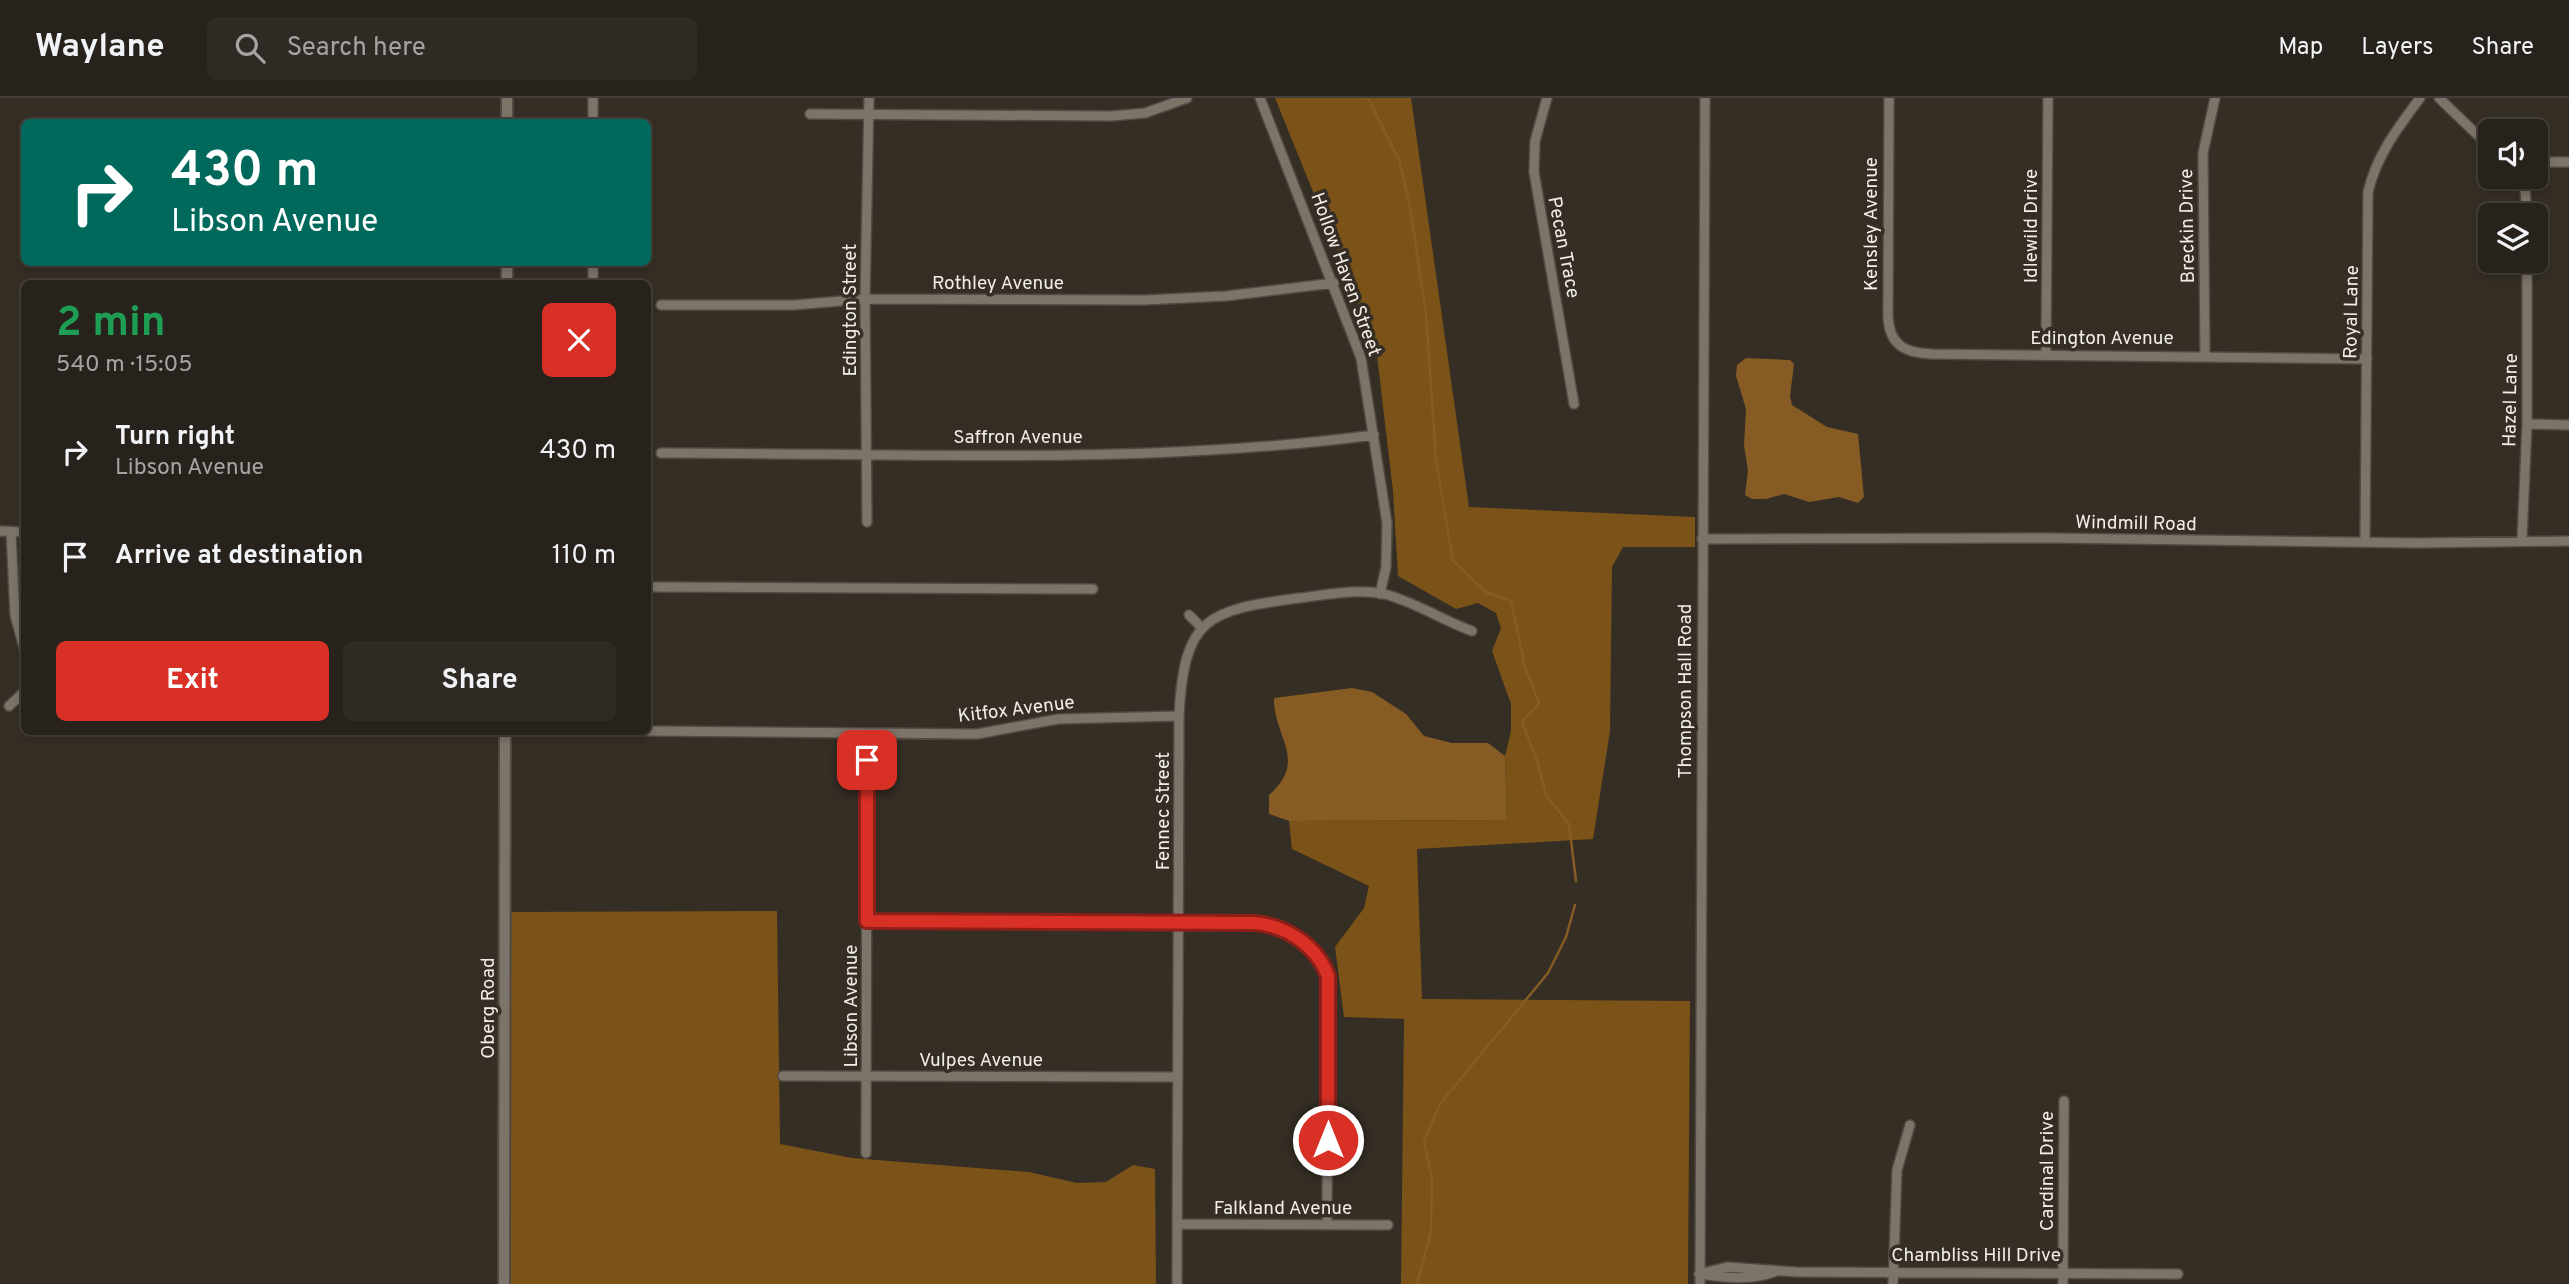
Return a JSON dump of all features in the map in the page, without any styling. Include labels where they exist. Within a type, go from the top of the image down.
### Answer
[{"type":"street","points":[[507,98],[507,119]]},
{"type":"street","points":[[593,98],[593,119]]},
{"type":"street","name":"Edington Street","points":[[867,522],[865,299],[869,98]]},
{"type":"street","points":[[810,114],[1111,117],[1144,113],[1186,98]]},
{"type":"street","name":"Hollow Haven Street","points":[[1260,98],[1361,358],[1388,544],[1381,593]]},
{"type":"street","name":"Pecan Trace","points":[[1547,98],[1535,141],[1534,172],[1574,404]]},
{"type":"street","name":"Thompson Hall Road","points":[[1699,1279],[1705,98]]},
{"type":"street","name":"Kensley Avenue","points":[[1889,98],[1888,316],[1891,333],[1899,346]]},
{"type":"street","name":"Idlewild Drive","points":[[2046,354],[2048,98]]},
{"type":"street","name":"Breckin Drive","points":[[2205,355],[2203,153],[2215,98]]},
{"type":"street","name":"Royal Lane","points":[[2365,541],[2368,191],[2373,169],[2383,149],[2420,98]]},
{"type":"street","points":[[2439,98],[2478,135]]},
{"type":"street","points":[[2548,162],[2569,162]]},
{"type":"street","name":"Hazel Lane","points":[[2522,539],[2527,424],[2527,273]]},
{"type":"street","name":"Rothley Avenue","points":[[662,305],[794,305],[865,299],[1144,300],[1226,296],[1334,284]]},
{"type":"street","name":"Edington Avenue","points":[[1899,346],[1922,353],[2367,359]]},
{"type":"street","points":[[2527,424],[2569,425]]},
{"type":"street","name":"Saffron Avenue","points":[[661,453],[1220,452],[1374,435]]},
{"type":"street","points":[[0,531],[21,532]]},
{"type":"street","points":[[11,532],[15,615],[21,637]]},
{"type":"street","name":"Windmill Road","points":[[1702,540],[2418,543],[2522,539],[2569,541]]},
{"type":"street","points":[[651,587],[1093,589]]},
{"type":"street","points":[[1189,615],[1201,627],[1233,609],[1256,604],[1342,593],[1381,593],[1416,603],[1452,624],[1472,631]]},
{"type":"street","name":"Fennec Street","points":[[1177,1284],[1178,716],[1183,661],[1201,627]]},
{"type":"street","points":[[9,706],[21,695]]},
{"type":"street","name":"Kitfox Avenue","points":[[651,731],[977,734],[1058,719],[1178,716]]},
{"type":"street","name":"Libson Avenue","points":[[866,1153],[867,733]]},
{"type":"street","name":"Oberg Road","points":[[504,1284],[505,735]]},
{"type":"street","points":[[867,921],[1266,924],[1297,938],[1323,964],[1328,976],[1327,1224]]},
{"type":"street","name":"Vulpes Avenue","points":[[783,1076],[1178,1077]]},
{"type":"street","name":"Cardinal Drive","points":[[2063,1284],[2064,1101]]},
{"type":"street","points":[[1893,1284],[1897,1170],[1910,1125]]},
{"type":"street","name":"Falkland Avenue","points":[[1177,1224],[1388,1225]]},
{"type":"street","name":"Chambliss Hill Drive","points":[[1699,1279],[1762,1276],[1774,1272],[2178,1274]]},
{"type":"shaded area","points":[[1275,98],[1411,98],[1469,507],[1695,517],[1695,547],[1623,547],[1612,567],[1610,731],[1593,839],[1417,849],[1422,999],[1690,1001],[1688,1284],[1401,1284],[1404,1019],[1344,1017],[1335,947],[1364,908],[1369,886],[1292,849],[1289,821],[1507,820],[1505,756],[1511,731],[1511,704],[1492,651],[1501,628],[1496,613],[1478,603],[1456,609],[1398,576],[1393,491],[1376,347]]},
{"type":"shaded area","points":[[1746,358],[1790,360],[1794,364],[1790,396],[1792,405],[1827,427],[1858,434],[1864,497],[1858,503],[1839,497],[1809,502],[1784,494],[1766,499],[1752,499],[1745,495],[1748,471],[1744,445],[1746,409],[1736,376],[1737,365]]},
{"type":"shaded area","points":[[1352,688],[1372,692],[1406,714],[1424,736],[1452,743],[1488,743],[1505,756],[1507,820],[1289,821],[1269,814],[1269,795],[1287,771],[1288,759],[1275,712],[1274,698]]},
{"type":"shaded area","points":[[777,911],[780,1144],[852,1158],[1029,1172],[1077,1183],[1106,1182],[1133,1165],[1155,1169],[1156,1284],[497,1284],[498,912]]},
{"type":"waterway","points":[[1368,98],[1399,160],[1410,207],[1426,314],[1436,459],[1453,561],[1486,592],[1511,601],[1525,667],[1539,703],[1522,722],[1538,763],[1546,795],[1569,824],[1576,881]]},
{"type":"waterway","points":[[1417,1284],[1431,1231],[1432,1179],[1424,1141],[1440,1104],[1548,973],[1566,937],[1575,905]]},
{"type":"route","points":[[867,760],[867,921],[1255,923],[1276,927],[1304,943],[1323,964],[1328,976],[1328,1140]]}]
